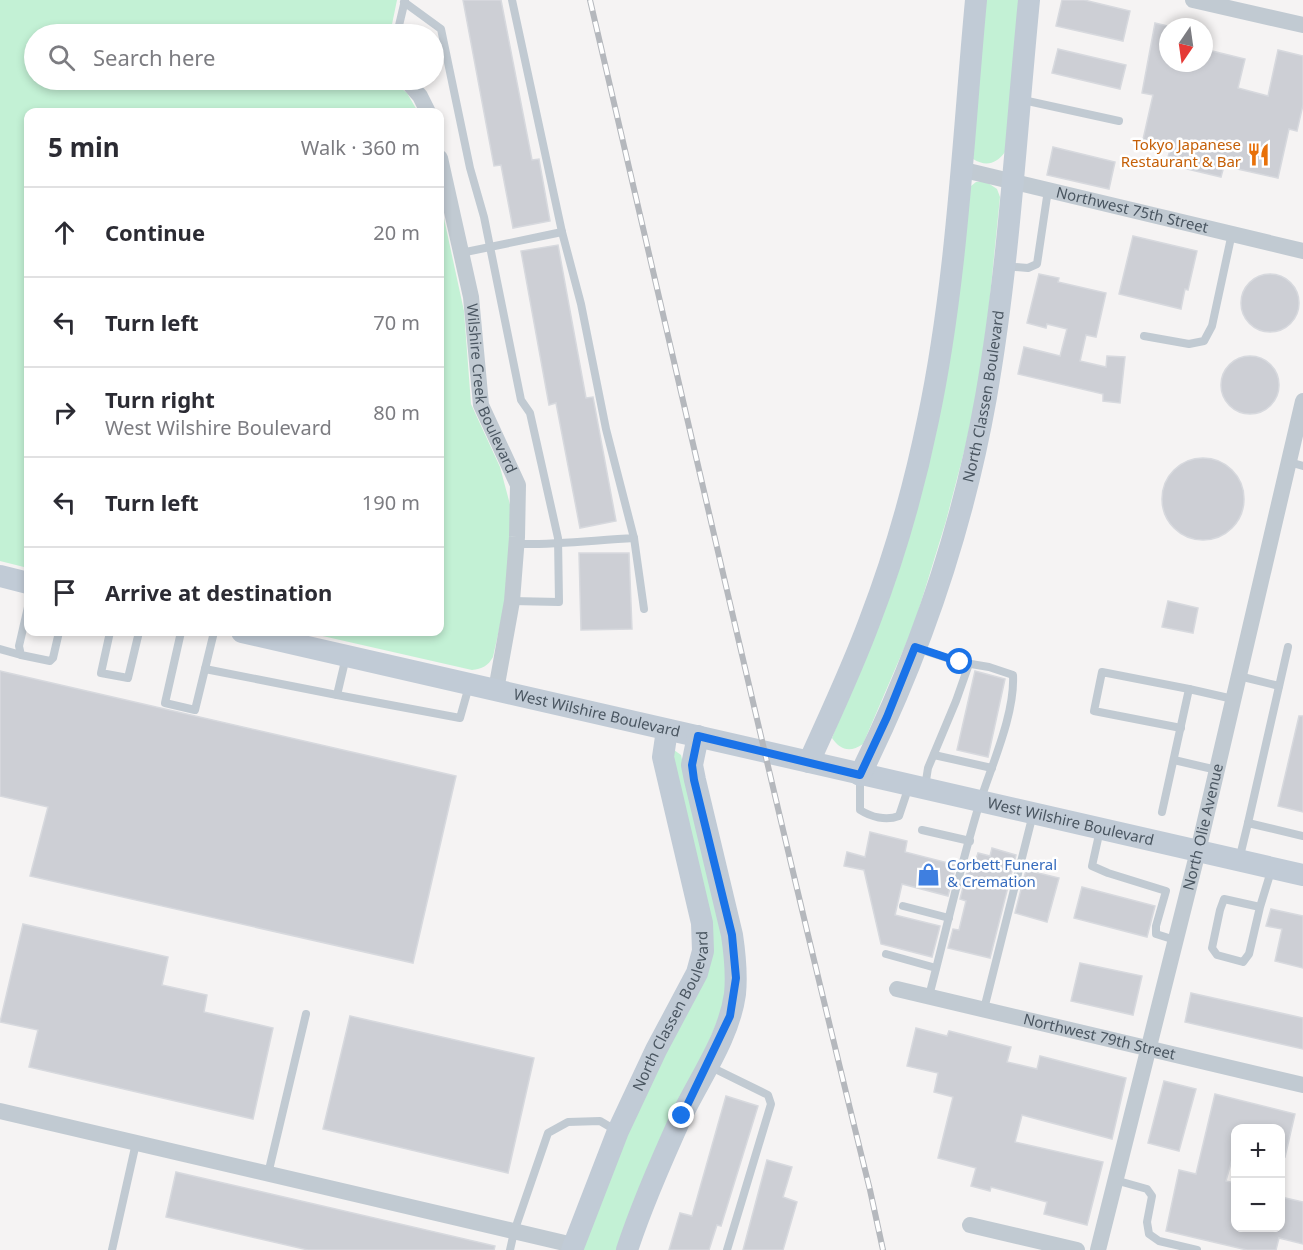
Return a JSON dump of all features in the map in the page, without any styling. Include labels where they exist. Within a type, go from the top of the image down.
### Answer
[{"type":"street","points":[[809,762],[870,620],[908,502],[928,420],[952,264],[976,0]]},
{"type":"street","name":"North Classen Boulevard","points":[[860,775],[887,717],[940,578],[974,458],[996,333],[1029,0]]},
{"type":"street","points":[[1193,0],[1253,10],[1303,25]]},
{"type":"street","points":[[415,90],[426,108]]},
{"type":"street","name":"Northwest 75th Street","points":[[960,169],[1303,251]]},
{"type":"street","name":"Wilshire Creek Boulevard","points":[[444,176],[473,315],[481,405],[518,485],[517,544],[512,601],[496,690]]},
{"type":"street","name":"North Olie Avenue","points":[[1098,1250],[1198,851],[1233,699],[1296,464],[1303,401]]},
{"type":"street","points":[[0,576],[24,581]]},
{"type":"street","name":"West Wilshire Boulevard","points":[[260,636],[1303,875]]},
{"type":"street","name":"North Classen Boulevard","points":[[572,1248],[618,1131],[651,1060],[697,973],[703,951],[702,923],[663,757],[667,730]]},
{"type":"street","points":[[627,1250],[648,1193],[730,1016],[736,978],[732,935],[693,773],[692,765],[698,736]]},
{"type":"street","name":"Northwest 79th Street","points":[[897,989],[1303,1085]]},
{"type":"street","points":[[0,1111],[514,1232],[572,1248]]},
{"type":"street","points":[[970,1225],[1077,1250]]},
{"type":"lane","points":[[512,0],[562,232],[581,304],[606,429],[634,538],[645,609]]},
{"type":"lane","points":[[399,24],[404,1],[434,24]]},
{"type":"lane","points":[[444,43],[470,168],[484,217],[520,400],[530,413],[558,542],[559,602],[512,601]]},
{"type":"lane","points":[[1019,99],[1119,121]]},
{"type":"lane","points":[[1004,266],[1028,268],[1037,264],[1048,190]]},
{"type":"lane","points":[[461,253],[562,232]]},
{"type":"lane","points":[[1144,336],[1189,344],[1204,341],[1212,326],[1233,233]]},
{"type":"lane","points":[[517,544],[634,538]]},
{"type":"lane","points":[[21,655],[19,646],[24,625]]},
{"type":"lane","points":[[0,649],[50,661],[58,636]]},
{"type":"lane","points":[[109,636],[101,674],[128,678],[138,636]]},
{"type":"lane","points":[[180,636],[165,703],[195,710],[213,636]]},
{"type":"lane","points":[[915,647],[960,662],[989,667],[1013,675],[1014,691],[980,802],[929,996]]},
{"type":"lane","points":[[1239,860],[1288,647]]},
{"type":"lane","points":[[337,695],[346,655]]},
{"type":"lane","points":[[860,775],[860,810],[870,816],[892,819],[899,816],[934,755],[969,664]]},
{"type":"lane","points":[[205,669],[460,718],[469,684]]},
{"type":"lane","points":[[1181,728],[1094,711],[1102,672],[1233,699]]},
{"type":"lane","points":[[1239,676],[1279,686]]},
{"type":"lane","points":[[1162,812],[1189,689]]},
{"type":"lane","points":[[934,755],[992,768]]},
{"type":"lane","points":[[1174,760],[1217,770]]},
{"type":"lane","points":[[984,1009],[1033,814]]},
{"type":"lane","points":[[1248,823],[1303,836]]},
{"type":"lane","points":[[1100,829],[1092,866],[1186,897]]},
{"type":"lane","points":[[922,830],[970,841]]},
{"type":"lane","points":[[1260,907],[1224,899],[1212,948],[1217,955],[1243,962],[1249,954],[1260,907],[1273,868]]},
{"type":"lane","points":[[1166,891],[1156,926],[1156,934],[1175,940]]},
{"type":"lane","points":[[903,906],[949,918]]},
{"type":"lane","points":[[886,954],[936,968]]},
{"type":"lane","points":[[268,1174],[306,1014]]},
{"type":"lane","points":[[707,1065],[768,1095],[771,1104],[728,1250]]},
{"type":"lane","points":[[510,1250],[548,1133],[568,1122],[600,1121],[618,1131]]},
{"type":"lane","points":[[112,1250],[136,1143]]},
{"type":"lane","points":[[1115,1180],[1147,1189],[1152,1196],[1146,1222],[1149,1234],[1159,1241],[1197,1250]]},
{"type":"green space","points":[[0,0],[397,0],[392,24],[24,24],[24,90],[403,90],[416,108],[24,108],[24,567],[0,561]]},
{"type":"green space","points":[[984,0],[1020,0],[1005,152],[990,163],[982,163],[973,159]]},
{"type":"green space","points":[[985,181],[997,189],[1000,197],[978,388],[965,448],[946,521],[914,625],[863,744],[854,749],[846,749],[832,738],[869,642],[971,186],[976,182]]},
{"type":"green space","points":[[444,218],[464,311],[471,404],[500,467],[512,512],[510,580],[493,657],[489,663],[472,670],[323,636],[444,636]]},
{"type":"green space","points":[[674,750],[681,755],[727,949],[728,996],[620,1250],[580,1250],[613,1161],[704,973],[671,757]]},
{"type":"building","points":[[463,0],[501,0],[532,160],[539,159],[550,221],[513,228],[501,165],[494,166]]},
{"type":"building","points":[[1062,0],[1084,0],[1130,11],[1123,41],[1056,26]]},
{"type":"building","points":[[1155,23],[1159,24],[1159,72],[1213,72],[1213,51],[1245,59],[1238,88],[1268,96],[1278,50],[1303,56],[1303,105],[1297,131],[1289,129],[1278,178],[1224,166],[1221,177],[1166,164],[1170,150],[1142,144],[1153,95],[1142,93]]},
{"type":"building","points":[[1058,49],[1126,65],[1120,89],[1052,73]]},
{"type":"building","points":[[1053,147],[1115,162],[1109,189],[1047,175]]},
{"type":"building","points":[[1133,236],[1197,251],[1181,309],[1119,294]]},
{"type":"building","points":[[558,245],[586,398],[593,397],[616,521],[580,528],[556,403],[549,405],[521,251]]},
{"type":"building","points":[[1039,274],[1059,278],[1058,282],[1106,293],[1096,337],[1086,335],[1080,361],[1106,367],[1107,356],[1125,357],[1120,403],[1103,401],[1103,394],[1018,374],[1024,347],[1060,356],[1067,329],[1047,324],[1046,328],[1027,323]]},
{"type":"building","points":[[1264,274],[1276,274],[1291,282],[1299,297],[1299,309],[1291,324],[1276,332],[1264,332],[1249,324],[1241,309],[1241,297],[1249,282]]},
{"type":"building","points":[[1250,356],[1261,358],[1274,369],[1279,385],[1277,396],[1266,409],[1250,414],[1239,412],[1226,401],[1221,385],[1223,374],[1234,361]]},
{"type":"building","points":[[1203,458],[1219,461],[1232,470],[1241,483],[1244,499],[1241,515],[1232,528],[1219,537],[1203,540],[1187,537],[1174,528],[1165,515],[1162,499],[1165,483],[1174,470],[1187,461]]},
{"type":"building","points":[[579,553],[629,553],[632,629],[581,630]]},
{"type":"building","points":[[1168,601],[1198,608],[1193,633],[1162,627]]},
{"type":"building","points":[[0,671],[456,776],[413,963],[30,876],[48,807],[0,796]]},
{"type":"building","points":[[975,671],[1005,679],[988,757],[957,750]]},
{"type":"building","points":[[1299,716],[1303,716],[1303,812],[1278,806]]},
{"type":"building","points":[[870,832],[907,841],[905,852],[956,865],[948,896],[902,884],[895,915],[940,926],[932,957],[881,944],[864,870],[844,866],[847,852],[865,857]]},
{"type":"building","points":[[992,848],[1016,855],[990,958],[948,948],[953,929],[959,930],[966,901],[960,899],[968,868],[973,869],[978,853],[990,856]]},
{"type":"building","points":[[1026,870],[1059,878],[1047,922],[1015,913]]},
{"type":"building","points":[[1082,887],[1155,906],[1147,937],[1074,918]]},
{"type":"building","points":[[1271,909],[1303,916],[1303,968],[1275,961],[1282,929],[1266,926]]},
{"type":"building","points":[[23,924],[168,957],[162,985],[207,995],[204,1012],[273,1028],[253,1119],[29,1067],[38,1030],[0,1022]]},
{"type":"building","points":[[1080,963],[1142,976],[1133,1015],[1071,1001]]},
{"type":"building","points":[[1191,993],[1303,1018],[1303,1049],[1185,1022]]},
{"type":"building","points":[[350,1016],[534,1058],[508,1173],[323,1129]]},
{"type":"building","points":[[916,1028],[947,1036],[949,1031],[1011,1047],[1007,1062],[1037,1069],[1040,1056],[1126,1078],[1112,1139],[1022,1115],[1015,1142],[1103,1162],[1087,1225],[1044,1214],[1047,1202],[991,1187],[990,1191],[971,1186],[976,1168],[938,1158],[953,1097],[934,1092],[938,1073],[907,1066]]},
{"type":"building","points":[[1164,1081],[1196,1089],[1179,1151],[1148,1143]]},
{"type":"building","points":[[1215,1094],[1295,1114],[1285,1157],[1285,1124],[1231,1124],[1231,1163],[1226,1181],[1231,1182],[1231,1232],[1285,1232],[1285,1198],[1303,1202],[1303,1244],[1279,1238],[1276,1250],[1247,1250],[1166,1231],[1179,1170],[1196,1174]]},
{"type":"building","points":[[726,1096],[758,1106],[721,1226],[717,1225],[709,1250],[669,1250],[680,1213],[692,1216]]},
{"type":"building","points":[[767,1160],[792,1167],[783,1197],[797,1202],[783,1250],[743,1250]]},
{"type":"building","points":[[176,1172],[495,1246],[494,1250],[308,1250],[166,1217]]},
{"type":"railway","points":[[590,0],[883,1250]]},
{"type":"place","name":"Tokyo Japanese Restaurant & Bar","points":[[1259,154]]},
{"type":"place","name":"Corbett Funeral & Cremation","points":[[929,874]]},
{"type":"route","points":[[682,1116],[730,1016],[736,978],[732,935],[694,780],[692,765],[698,736],[860,775],[887,717],[915,647],[960,662]]}]
